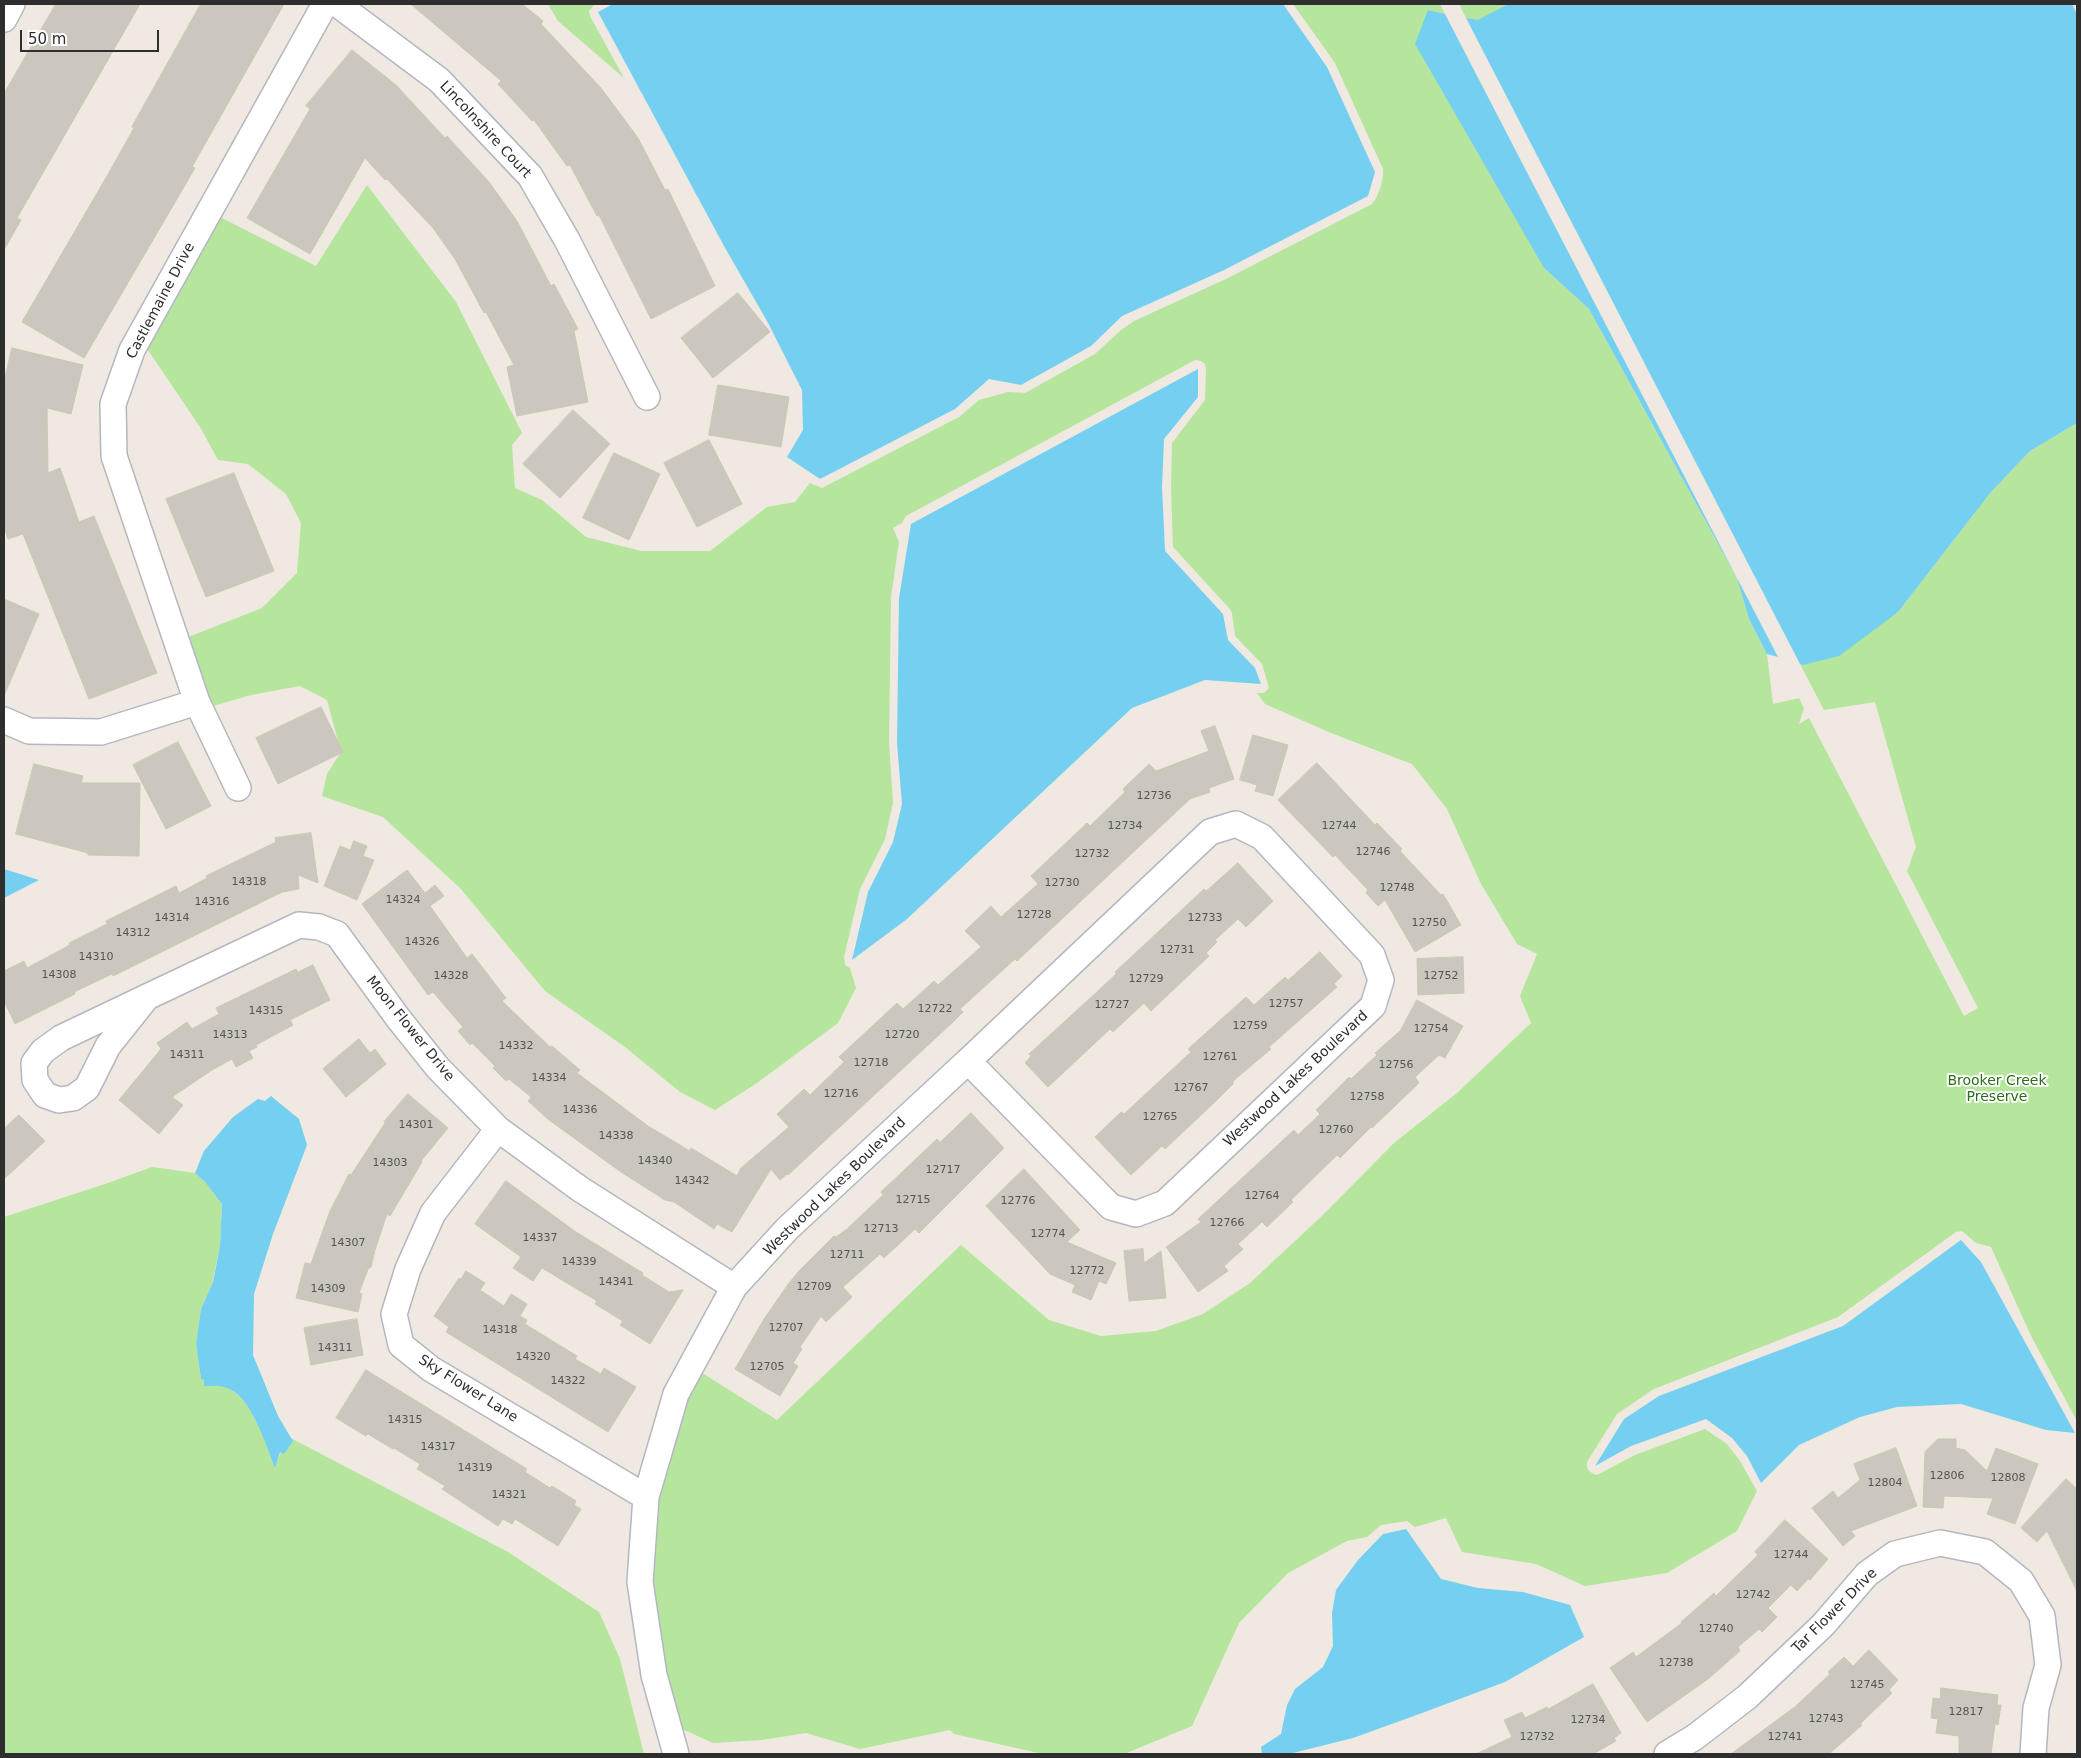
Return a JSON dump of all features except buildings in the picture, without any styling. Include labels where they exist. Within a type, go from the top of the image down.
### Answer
[{"type":"street","points":[[4,19],[12,4]]},
{"type":"street","name":"Castlemaine Drive","points":[[238,788],[197,702],[114,456],[113,404],[132,350],[325,4]]},
{"type":"street","name":"Lincolnshire Court","points":[[337,4],[439,80],[530,176],[567,240],[647,397]]},
{"type":"street","points":[[4,720],[29,731],[101,732],[197,702]]},
{"type":"street","name":"Westwood Lakes Boulevard","points":[[676,1754],[654,1675],[640,1582],[646,1497],[676,1394],[734,1287],[787,1229],[1210,832],[1236,824],[1262,837],[1372,956],[1381,980],[1373,1006],[1165,1203],[1136,1214],[1112,1207],[968,1061]]},
{"type":"street","name":"Moon Flower Drive","points":[[147,997],[108,1046],[86,1088],[73,1098],[59,1100],[45,1095],[36,1080],[34,1063],[43,1051],[61,1038],[147,997],[299,925],[319,927],[337,934],[398,1018],[438,1068],[498,1128],[580,1189],[734,1287]]},
{"type":"street","name":"Sky Flower Lane","points":[[498,1128],[433,1213],[408,1269],[394,1314],[401,1345],[431,1368],[646,1497]]},
{"type":"street","name":"Tar Flower Drive","points":[[1667,1754],[1695,1737],[1747,1697],[1823,1625],[1867,1574],[1895,1554],[1940,1543],[1985,1552],[2022,1581],[2042,1616],[2048,1665],[2036,1708],[2033,1754]]},
{"type":"green space","points":[[548,4],[595,4],[589,11],[590,16],[624,78],[558,21]]},
{"type":"green space","name":"Brooker Creek Preserve","points":[[1293,4],[1440,4],[1445,14],[1428,10],[1544,268],[1589,309],[1737,578],[1749,619],[1767,654],[1773,704],[1799,698],[1804,708],[1799,724],[1809,718],[1964,1016],[1978,1008],[1907,871],[1916,847],[1875,702],[1824,710],[1800,664],[1803,665],[1898,612],[1991,492],[2030,451],[2077,423],[2077,1421],[2031,1336],[1991,1247],[1976,1243],[1962,1231],[1956,1232],[1838,1317],[1654,1389],[1617,1414],[1587,1462],[1588,1469],[1592,1473],[1597,1475],[1635,1455],[1705,1429],[1727,1444],[1740,1461],[1757,1491],[1737,1531],[1667,1573],[1585,1586],[1536,1564],[1462,1552],[1446,1518],[1415,1527],[1407,1521],[1381,1525],[1367,1537],[1347,1541],[1288,1573],[1239,1623],[1192,1726],[1124,1754],[1043,1754],[954,1734],[950,1730],[860,1749],[806,1733],[762,1740],[713,1743],[680,1728],[664,1674],[650,1582],[655,1501],[685,1399],[699,1371],[777,1420],[961,1245],[1049,1320],[1101,1336],[1156,1331],[1203,1314],[1250,1283],[1324,1214],[1394,1143],[1457,1093],[1531,1023],[1520,996],[1537,954],[1517,944],[1481,884],[1447,809],[1412,764],[1331,733],[1265,704],[1257,693],[1264,693],[1269,688],[1262,664],[1235,636],[1232,613],[1229,608],[1173,547],[1172,443],[1205,400],[1205,364],[1195,360],[906,516],[902,523],[893,528],[899,542],[891,597],[889,742],[893,803],[885,839],[860,889],[844,957],[845,965],[850,968],[856,988],[838,1023],[757,1083],[715,1110],[680,1092],[625,1047],[545,991],[461,889],[383,817],[322,796],[327,774],[341,752],[327,700],[300,686],[251,695],[210,707],[186,638],[262,608],[297,573],[301,523],[286,494],[248,464],[218,460],[200,427],[146,347],[218,216],[316,266],[367,185],[456,302],[522,433],[512,445],[515,488],[542,500],[586,537],[641,551],[710,551],[767,507],[795,502],[810,483],[822,488],[959,417],[979,400],[1008,392],[1025,393],[1095,354],[1121,330],[1134,321],[1228,278],[1372,204],[1377,197],[1383,178],[1383,169],[1335,63]]},
{"type":"green space","points":[[1459,4],[1508,4],[1478,21],[1466,18]]},
{"type":"green space","points":[[152,1167],[195,1173],[205,1182],[222,1204],[220,1246],[212,1284],[201,1309],[196,1344],[201,1379],[220,1383],[231,1389],[241,1398],[249,1408],[261,1431],[275,1467],[287,1436],[508,1552],[599,1612],[620,1659],[644,1754],[4,1754],[4,1217]]},
{"type":"water","points":[[613,4],[1283,4],[1327,67],[1375,172],[1368,196],[1224,270],[1122,316],[1091,346],[1021,385],[989,379],[955,409],[820,479],[787,457],[803,430],[802,390],[767,321],[724,246],[598,12]]},
{"type":"water","points":[[1508,4],[2072,4],[2077,14],[2077,423],[2030,451],[1991,492],[1898,612],[1839,656],[1803,665],[1800,664],[1466,18],[1478,20]]},
{"type":"water","points":[[1428,10],[1445,14],[1737,578],[1589,309],[1544,268],[1415,44]]},
{"type":"water","points":[[1198,369],[1198,397],[1164,439],[1162,487],[1165,551],[1223,614],[1228,640],[1255,668],[1261,684],[1205,680],[1132,708],[907,919],[852,960],[868,892],[893,842],[902,804],[897,743],[899,598],[911,524]]},
{"type":"water","points":[[1737,578],[1778,657],[1767,654],[1749,619]]},
{"type":"water","points":[[4,869],[39,880],[4,898]]},
{"type":"water","points":[[271,1096],[299,1119],[307,1145],[273,1234],[254,1294],[253,1355],[278,1416],[293,1441],[284,1454],[280,1452],[275,1468],[262,1434],[250,1409],[242,1399],[234,1391],[224,1387],[204,1386],[204,1380],[201,1379],[196,1344],[201,1309],[213,1282],[220,1246],[222,1204],[205,1182],[195,1173],[204,1151],[233,1117],[258,1099],[265,1101]]},
{"type":"water","points":[[1961,1240],[1981,1262],[2075,1433],[2046,1430],[1961,1404],[1897,1407],[1860,1417],[1799,1445],[1761,1483],[1747,1456],[1732,1438],[1706,1419],[1631,1446],[1595,1466],[1624,1419],[1659,1396],[1843,1326]]},
{"type":"water","points":[[1406,1529],[1441,1579],[1478,1588],[1523,1592],[1570,1605],[1584,1637],[1505,1682],[1422,1713],[1353,1738],[1289,1754],[1262,1754],[1261,1747],[1281,1734],[1287,1705],[1295,1689],[1323,1667],[1333,1646],[1332,1613],[1336,1590],[1358,1560],[1383,1534]]}]
